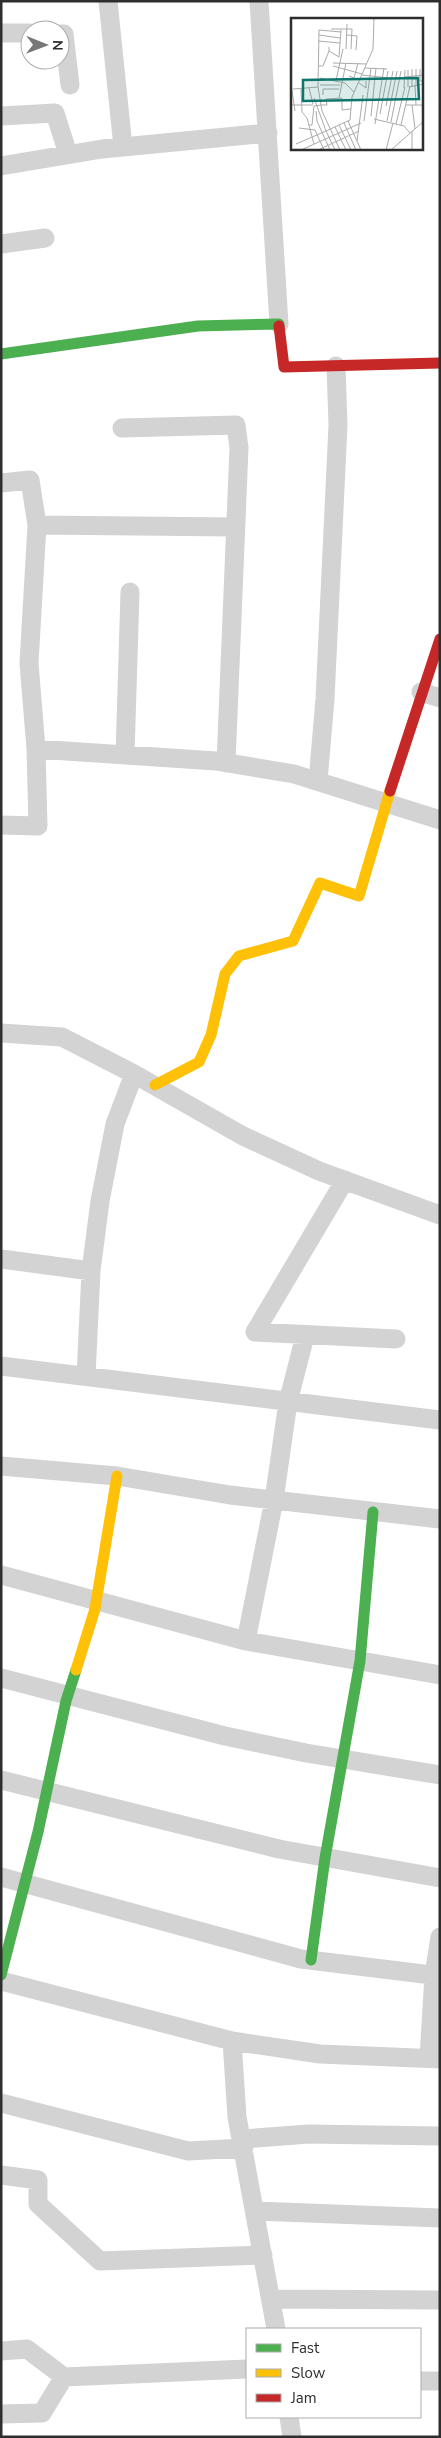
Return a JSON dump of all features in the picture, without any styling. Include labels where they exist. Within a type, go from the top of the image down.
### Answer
[{"type":"street","points":[[108,1],[123,146]]},
{"type":"street","points":[[259,1],[279,324],[284,367],[440,363]]},
{"type":"street","points":[[1,33],[20,33]]},
{"type":"street","points":[[68,70],[70,85]]},
{"type":"street","points":[[1,116],[55,113],[68,154]]},
{"type":"street","points":[[1,166],[123,146],[268,133]]},
{"type":"street","points":[[1,244],[45,238]]},
{"type":"street","points":[[1,354],[198,326],[279,324]]},
{"type":"street","points":[[318,782],[325,699],[338,425],[336,366]]},
{"type":"street","points":[[122,428],[236,426],[238,448],[226,763]]},
{"type":"street","points":[[1,483],[30,480],[37,525],[29,663],[36,749],[38,826],[1,825]]},
{"type":"street","points":[[37,525],[235,527]]},
{"type":"street","points":[[125,755],[130,592]]},
{"type":"street","points":[[155,1085],[199,1062],[211,1035],[225,974],[239,956],[293,941],[320,883],[359,896],[386,802],[421,692],[440,640]]},
{"type":"street","points":[[421,692],[440,698]]},
{"type":"street","points":[[36,749],[226,763],[294,774],[440,820]]},
{"type":"street","points":[[1,1033],[62,1037],[155,1085],[243,1136],[319,1171],[440,1215]]},
{"type":"street","points":[[86,1376],[91,1271],[100,1201],[115,1124],[134,1074]]},
{"type":"street","points":[[345,1180],[255,1332],[305,1336],[396,1339]]},
{"type":"street","points":[[1,1259],[91,1271]]},
{"type":"street","points":[[246,1641],[274,1500],[288,1402],[305,1336]]},
{"type":"street","points":[[1,1366],[440,1420]]},
{"type":"street","points":[[1,1466],[117,1476],[274,1500],[440,1519]]},
{"type":"street","points":[[1,1975],[47,1791],[68,1696],[96,1600],[117,1476]]},
{"type":"street","points":[[311,1960],[325,1858],[360,1661],[373,1512]]},
{"type":"street","points":[[1,1575],[246,1641],[440,1675]]},
{"type":"street","points":[[1,1678],[225,1736],[342,1759],[440,1775]]},
{"type":"street","points":[[1,1780],[204,1832],[325,1858],[440,1878]]},
{"type":"street","points":[[1,1877],[311,1960],[437,1976]]},
{"type":"street","points":[[1,1981],[232,2042],[320,2054],[434,2059],[440,1936]]},
{"type":"street","points":[[232,2042],[237,2118],[256,2211],[276,2328]]},
{"type":"street","points":[[1,2103],[188,2151],[309,2134],[440,2136]]},
{"type":"street","points":[[1,2175],[38,2180],[38,2204],[100,2261],[263,2255]]},
{"type":"street","points":[[256,2211],[440,2218]]},
{"type":"street","points":[[271,2299],[440,2300]]},
{"type":"street","points":[[1,2351],[27,2350],[64,2376],[246,2369]]},
{"type":"street","points":[[1,2414],[42,2413],[64,2376]]},
{"type":"street","points":[[421,2381],[440,2382]]},
{"type":"street","points":[[289,2418],[292,2437]]},
{"type":"traffic: fast","points":[[1,354],[198,326],[279,324],[279,326]]},
{"type":"traffic: fast","points":[[311,1960],[325,1858],[360,1661],[373,1512]]},
{"type":"traffic: fast","points":[[1,1975],[38,1832],[66,1701],[76,1670]]},
{"type":"traffic: slow","points":[[155,1085],[199,1062],[211,1035],[225,974],[239,956],[293,941],[320,883],[359,896],[390,791]]},
{"type":"traffic: slow","points":[[76,1670],[95,1609],[117,1476]]},
{"type":"traffic: jam","points":[[279,326],[284,367],[440,363]]},
{"type":"traffic: jam","points":[[390,791],[440,639]]}]
